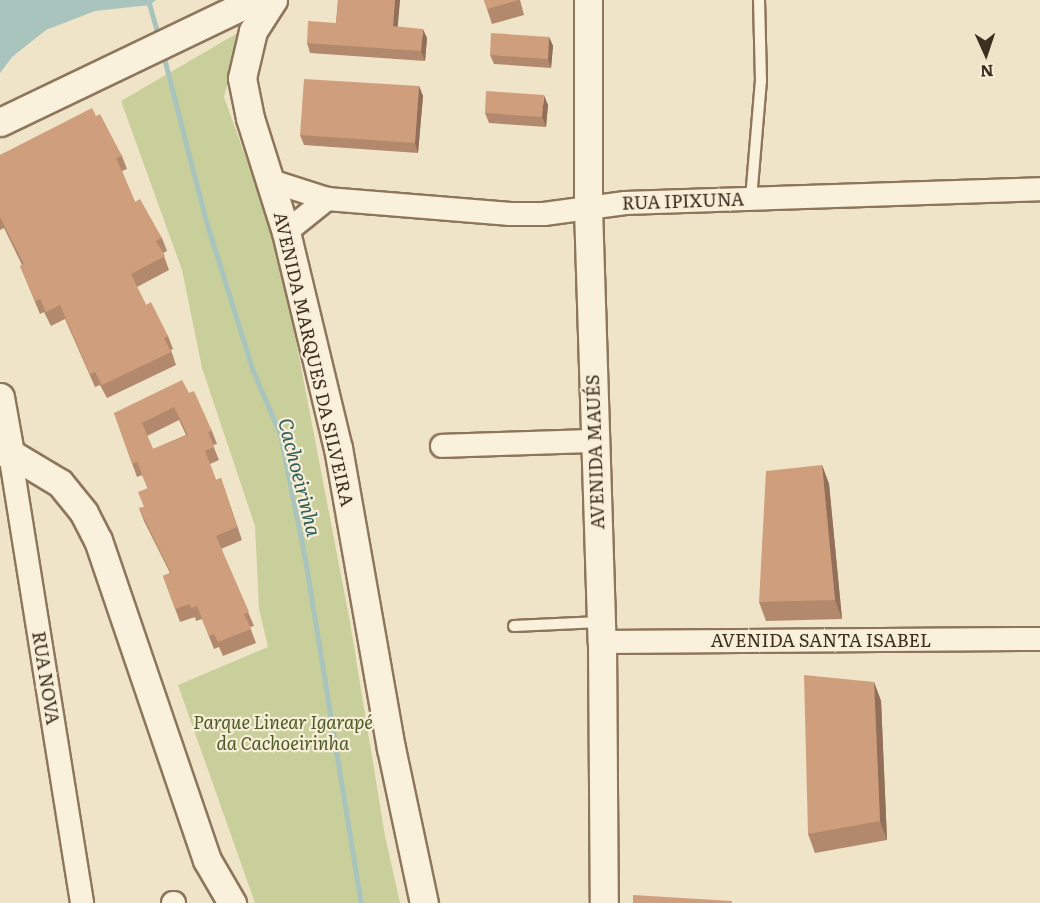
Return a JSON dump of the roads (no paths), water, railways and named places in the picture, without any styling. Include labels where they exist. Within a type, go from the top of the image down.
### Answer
[{"type":"street","points":[[0,122],[255,0]]},
{"type":"street","name":"AVENIDA MARQUES DA SILVEIRA","points":[[273,0],[253,31],[242,78],[250,118],[286,232],[338,448],[391,748],[424,903]]},
{"type":"street","name":"AVENIDA MAUÉS","points":[[588,0],[588,208],[601,632],[604,903]]},
{"type":"street","name":"RUA IPIXUNA","points":[[271,181],[327,200],[510,214],[625,203],[1040,189]]},
{"type":"street","points":[[286,232],[327,200]]},
{"type":"street","name":"RUA NOVA","points":[[0,397],[5,454],[82,903]]},
{"type":"street","points":[[442,446],[595,441]]},
{"type":"street","points":[[5,454],[60,483],[84,513],[98,540],[207,860],[232,903]]},
{"type":"street","name":"AVENIDA SANTA ISABEL","points":[[601,632],[1040,639]]},
{"type":"lane","points":[[751,199],[761,81],[759,0]]},
{"type":"lane","name":"AVENIDA SANTA ISABEL","points":[[514,626],[601,632]]},
{"type":"water","points":[[0,0],[156,0],[150,5],[95,11],[46,30],[12,57],[0,73]]},
{"type":"waterway","name":"Cachoeirinha","points":[[148,0],[158,36]]},
{"type":"waterway","name":"Cachoeirinha","points":[[163,54],[205,218],[253,371],[280,434],[305,559],[361,903]]},
{"type":"park label","name":"Parque Linear Igarapé da Cachoeirinha","points":[[283,733]]}]
